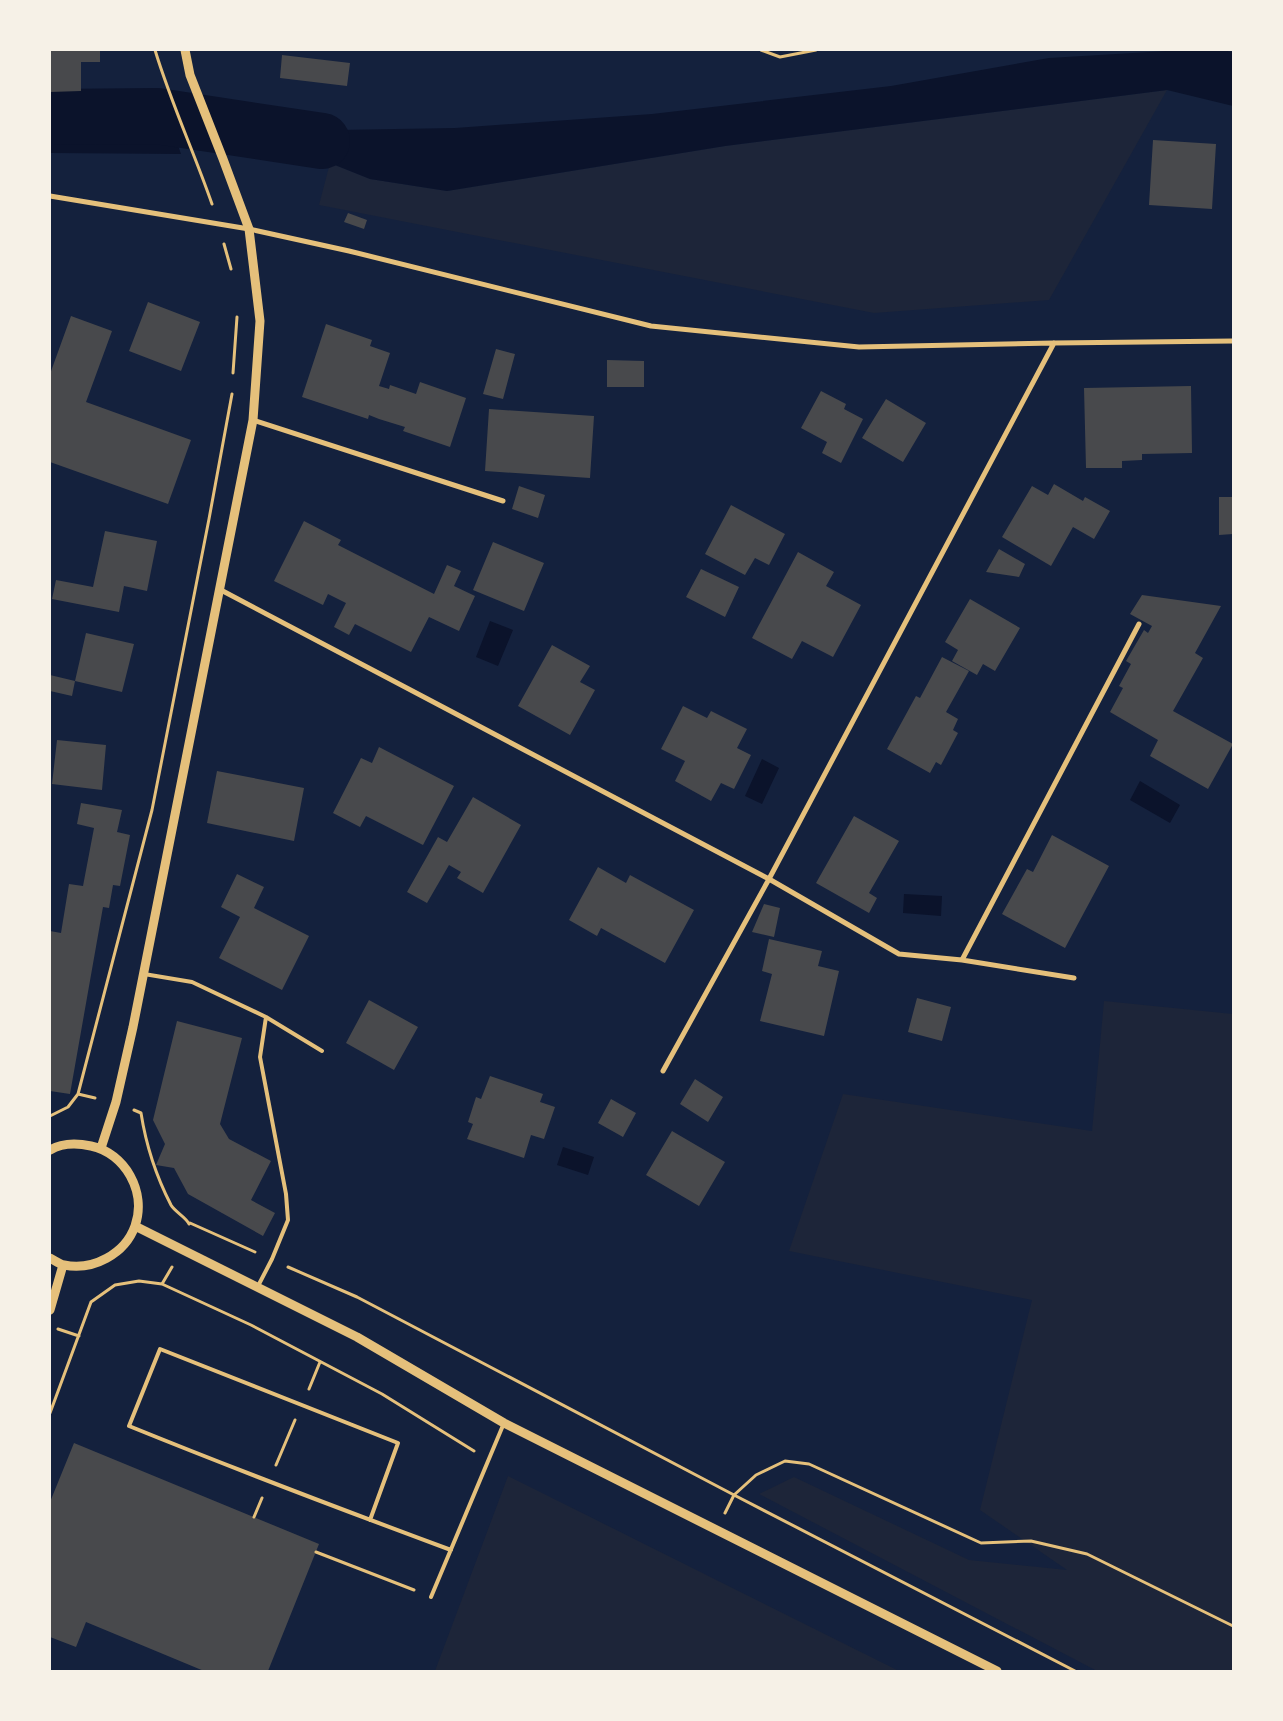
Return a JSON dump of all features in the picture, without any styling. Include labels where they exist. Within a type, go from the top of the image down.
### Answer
[{"type":"street","points":[[101,1148],[118,1093],[143,974],[253,420],[260,321],[249,229],[190,75],[185,50]]},
{"type":"street","points":[[50,196],[249,229],[348,251],[651,326],[859,347],[1233,341]]},
{"type":"street","points":[[662,1071],[769,879],[1054,343]]},
{"type":"street","points":[[253,420],[503,501]]},
{"type":"street","points":[[219,589],[769,879],[899,954],[962,960],[1074,978]]},
{"type":"street","points":[[962,960],[1139,624]]},
{"type":"street","points":[[50,1150],[55,1147],[78,1143],[101,1148],[120,1161],[134,1180],[138,1203],[135,1226],[124,1245],[106,1259],[86,1266],[63,1265],[50,1258]]},
{"type":"street","points":[[135,1226],[356,1337],[504,1423],[997,1671]]},
{"type":"street","points":[[50,1310],[63,1265]]},
{"type":"lane","points":[[143,974],[192,982],[266,1017],[322,1051]]},
{"type":"lane","points":[[257,1288],[272,1259],[288,1220],[286,1194],[260,1057],[266,1017]]},
{"type":"lane","points":[[370,1520],[398,1443],[160,1349],[129,1426],[268,1482],[370,1520],[451,1550]]},
{"type":"lane","points":[[431,1597],[504,1423]]},
{"type":"path","points":[[155,50],[163,76],[199,166],[219,225],[231,270]]},
{"type":"path","points":[[761,50],[780,57],[816,50]]},
{"type":"path","points":[[232,380],[237,316]]},
{"type":"path","points":[[78,1094],[152,810],[209,519],[232,389]]},
{"type":"path","points":[[190,1223],[357,1297],[1075,1671]]},
{"type":"path","points":[[50,1413],[91,1302],[115,1285],[138,1281],[162,1284],[251,1325],[382,1394],[489,1461]]},
{"type":"path","points":[[50,1327],[79,1336]]},
{"type":"path","points":[[254,1517],[320,1362]]},
{"type":"path","points":[[717,1529],[734,1495],[756,1475],[785,1461],[809,1464],[981,1543],[1031,1541],[1087,1554],[1233,1626]]},
{"type":"path","points":[[316,1552],[431,1597]]},
{"type":"shaded area","points":[[1183,50],[1222,50],[1233,52],[1233,106],[1167,90],[725,146],[447,191],[370,179],[330,163],[255,154],[236,106],[336,130],[455,128],[652,114],[891,86],[1049,58]]},
{"type":"shaded area","points":[[158,89],[181,154],[50,153],[50,96],[108,97]]},
{"type":"shaded area","points":[[1167,90],[1049,300],[874,313],[319,205],[330,163],[370,179],[447,191],[725,146]]},
{"type":"shaded area","points":[[490,621],[513,630],[498,666],[476,657]]},
{"type":"shaded area","points":[[762,759],[779,768],[762,804],[745,796]]},
{"type":"shaded area","points":[[1140,781],[1180,805],[1170,823],[1130,800]]},
{"type":"shaded area","points":[[904,894],[942,896],[941,916],[903,913]]},
{"type":"shaded area","points":[[1104,1001],[1233,1014],[1233,1671],[1097,1671],[759,1494],[794,1477],[969,1560],[1067,1570],[980,1510],[1032,1300],[789,1251],[843,1094],[1092,1131]]},
{"type":"shaded area","points":[[563,1147],[594,1157],[588,1175],[557,1165]]},
{"type":"shaded area","points":[[508,1476],[899,1671],[435,1671]]},
{"type":"building","points":[[50,50],[100,50],[100,62],[81,62],[81,91],[50,92]]},
{"type":"building","points":[[282,55],[350,63],[347,86],[280,78]]},
{"type":"building","points":[[1153,140],[1216,144],[1212,209],[1149,205]]},
{"type":"building","points":[[348,213],[367,220],[364,229],[344,222]]},
{"type":"building","points":[[148,302],[200,322],[181,371],[129,351]]},
{"type":"building","points":[[71,316],[112,331],[86,402],[191,440],[168,504],[50,462],[50,374]]},
{"type":"building","points":[[326,324],[372,340],[370,346],[390,353],[379,386],[389,389],[390,385],[416,394],[420,382],[466,398],[450,447],[403,431],[405,427],[369,415],[368,419],[302,397]]},
{"type":"building","points":[[496,349],[515,354],[503,399],[483,394]]},
{"type":"building","points":[[607,360],[644,361],[644,387],[607,387]]},
{"type":"building","points":[[1191,386],[1192,453],[1142,454],[1142,460],[1122,461],[1122,468],[1086,468],[1084,388]]},
{"type":"building","points":[[821,391],[846,404],[844,409],[863,419],[841,463],[822,453],[827,442],[801,428]]},
{"type":"building","points":[[886,399],[926,423],[903,462],[862,438]]},
{"type":"building","points":[[489,409],[594,416],[590,478],[485,471]]},
{"type":"building","points":[[1054,484],[1083,501],[1085,497],[1110,511],[1094,539],[1073,527],[1051,566],[1002,537],[1032,486],[1048,495]]},
{"type":"building","points":[[519,486],[545,495],[538,518],[512,509]]},
{"type":"building","points":[[1219,497],[1233,497],[1233,534],[1219,535]]},
{"type":"building","points":[[731,505],[785,534],[769,565],[755,558],[745,575],[705,554]]},
{"type":"building","points":[[304,521],[341,540],[338,545],[434,594],[447,565],[461,571],[454,586],[475,596],[459,631],[429,617],[411,652],[355,624],[349,635],[334,627],[346,603],[328,594],[323,605],[274,581]]},
{"type":"building","points":[[105,531],[157,541],[147,591],[124,586],[119,612],[52,599],[56,580],[93,587]]},
{"type":"building","points":[[493,542],[544,563],[524,611],[473,590]]},
{"type":"building","points":[[999,549],[1025,564],[1019,577],[986,572]]},
{"type":"building","points":[[798,552],[834,572],[826,586],[861,605],[833,657],[802,641],[792,659],[752,638]]},
{"type":"building","points":[[701,569],[739,587],[725,617],[686,597]]},
{"type":"building","points":[[1142,595],[1221,606],[1195,653],[1203,658],[1173,711],[1233,744],[1208,789],[1150,756],[1158,740],[1110,712],[1123,688],[1119,686],[1131,664],[1126,661],[1144,630],[1148,633],[1152,626],[1130,614]]},
{"type":"building","points":[[970,599],[1020,628],[995,671],[983,664],[977,675],[952,661],[958,650],[945,642]]},
{"type":"building","points":[[86,633],[134,644],[122,692],[75,681]]},
{"type":"building","points":[[552,645],[590,666],[580,682],[595,690],[570,735],[518,706]]},
{"type":"building","points":[[942,657],[969,671],[946,712],[958,719],[953,730],[958,733],[941,765],[936,762],[930,773],[887,749],[916,696],[920,698]]},
{"type":"building","points":[[50,675],[75,681],[72,696],[50,691]]},
{"type":"building","points":[[683,706],[707,718],[711,711],[747,729],[737,748],[751,755],[734,789],[721,783],[711,801],[675,781],[685,761],[661,749]]},
{"type":"building","points":[[57,740],[106,745],[102,790],[52,784]]},
{"type":"building","points":[[379,747],[454,786],[423,845],[366,816],[360,827],[333,813],[361,758],[372,763]]},
{"type":"building","points":[[217,771],[304,788],[294,841],[207,823]]},
{"type":"building","points":[[473,797],[521,825],[483,893],[457,878],[461,872],[449,865],[427,903],[407,892],[438,837],[447,842]]},
{"type":"building","points":[[81,803],[122,810],[117,832],[130,835],[120,886],[113,885],[109,908],[103,907],[70,1094],[50,1091],[50,931],[61,933],[69,884],[83,886],[94,828],[77,824]]},
{"type":"building","points":[[854,816],[899,841],[869,893],[877,898],[869,913],[816,883]]},
{"type":"building","points":[[1052,835],[1109,866],[1065,948],[1002,914],[1027,869],[1033,872]]},
{"type":"building","points":[[598,867],[626,883],[630,875],[694,910],[665,963],[601,928],[597,936],[569,920]]},
{"type":"building","points":[[237,874],[264,887],[254,908],[309,936],[282,990],[219,958],[240,917],[221,907]]},
{"type":"building","points":[[764,904],[780,908],[774,937],[752,932]]},
{"type":"building","points":[[769,939],[822,951],[818,966],[839,971],[824,1036],[760,1021],[772,974],[762,971]]},
{"type":"building","points":[[917,998],[951,1007],[942,1041],[908,1032]]},
{"type":"building","points":[[369,1000],[418,1027],[394,1070],[346,1043]]},
{"type":"building","points":[[177,1021],[242,1038],[220,1124],[229,1139],[271,1161],[251,1200],[275,1213],[263,1236],[188,1194],[174,1168],[156,1165],[165,1144],[153,1120]]},
{"type":"building","points":[[490,1076],[543,1094],[540,1102],[555,1107],[544,1139],[531,1135],[524,1158],[467,1139],[473,1124],[468,1122],[476,1097],[481,1099]]},
{"type":"building","points":[[695,1079],[723,1097],[708,1122],[680,1104]]},
{"type":"building","points":[[611,1099],[636,1113],[623,1137],[598,1123]]},
{"type":"building","points":[[672,1131],[725,1162],[699,1206],[646,1175]]},
{"type":"building","points":[[74,1443],[319,1544],[268,1671],[204,1671],[86,1622],[76,1647],[50,1637],[50,1502]]},
{"type":"waterway","points":[[50,117],[157,116],[322,141]]}]
